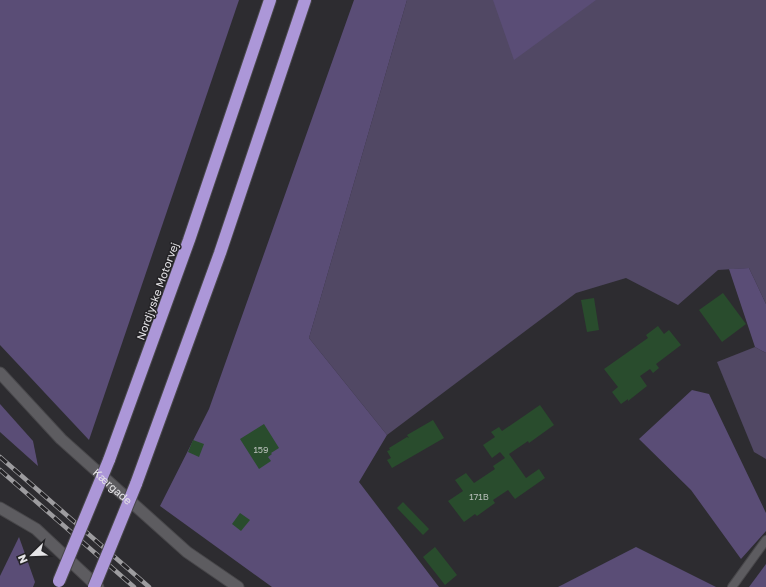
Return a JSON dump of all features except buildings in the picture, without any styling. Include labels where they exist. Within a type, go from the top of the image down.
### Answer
[{"type":"highway","name":"Nordjyske Motorvej","points":[[58,584],[109,460],[186,247],[270,0]]},
{"type":"highway","points":[[94,587],[136,484],[220,253],[305,0]]},
{"type":"street","name":"Kærgade","points":[[0,373],[60,439],[187,552],[238,587]]},
{"type":"street","points":[[0,508],[36,529],[98,587]]},
{"type":"lane","points":[[732,587],[766,540]]},
{"type":"shaded area","points":[[0,0],[239,0],[89,440],[0,345]]},
{"type":"shaded area","points":[[354,0],[407,0],[309,338],[387,435],[359,482],[439,587],[272,587],[160,506],[209,409]]},
{"type":"shaded area","points":[[407,0],[766,0],[766,304],[749,268],[718,270],[678,305],[626,278],[576,293],[387,435],[309,338]]},
{"type":"shaded area","points":[[493,0],[596,0],[514,60]]},
{"type":"shaded area","points":[[749,268],[766,304],[766,353],[755,347],[729,269]]},
{"type":"shaded area","points":[[755,347],[766,353],[766,459],[754,452],[717,362]]},
{"type":"shaded area","points":[[692,390],[709,394],[766,513],[766,531],[741,559],[691,490],[639,439]]},
{"type":"shaded area","points":[[0,404],[33,441],[38,466],[0,432]]},
{"type":"shaded area","points":[[19,537],[35,582],[33,587],[0,587],[0,576]]},
{"type":"shaded area","points":[[636,547],[716,587],[558,587]]},
{"type":"shaded area","points":[[766,564],[766,587],[749,587]]},
{"type":"railway","points":[[0,457],[149,587]]},
{"type":"railway","points":[[0,470],[134,587]]}]
